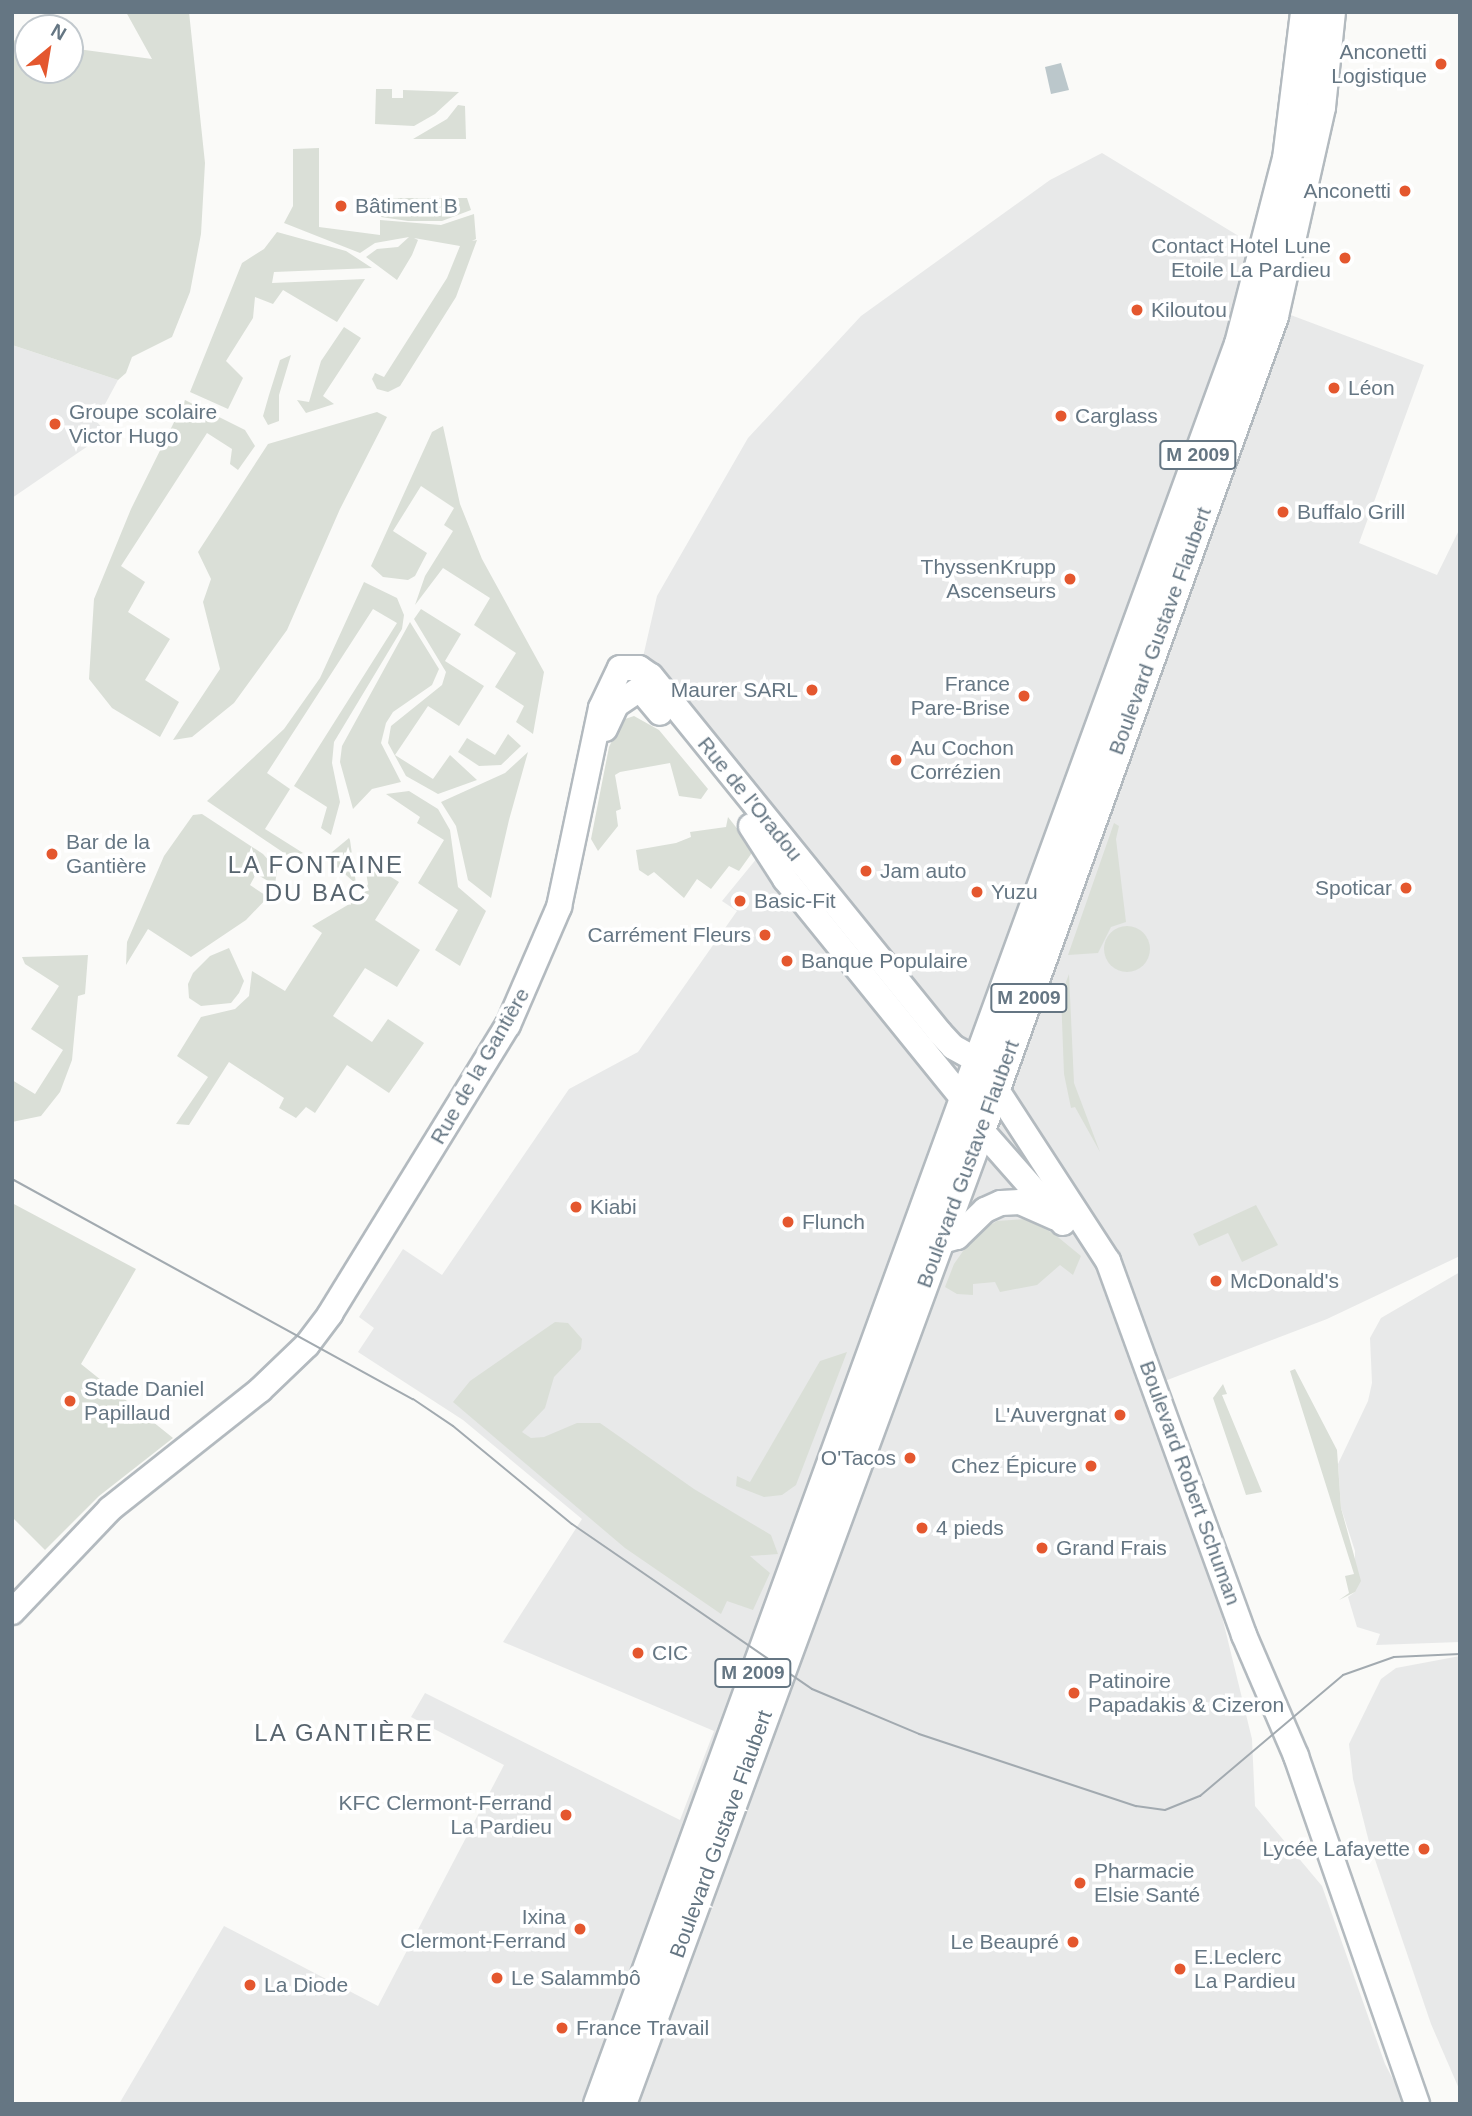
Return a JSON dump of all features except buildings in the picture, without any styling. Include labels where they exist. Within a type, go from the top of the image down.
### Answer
[{"type":"main road","name":"Boulevard Gustave Flaubert","points":[[598,2104],[1239,344],[1287,159],[1305,12]]},
{"type":"main road","name":"Boulevard Gustave Flaubert","points":[[622,2104],[981,1130],[1276,310],[1321,107],[1331,12]]},
{"type":"main road","name":"Rue de la Gantière","points":[[12,1612],[110,1508],[220,1425],[315,1335],[363,1254],[508,1026],[536,966],[559,907],[598,741],[601,708],[620,668],[635,678]]},
{"type":"main road","name":"Rue de l'Oradou","points":[[635,678],[651,676],[940,1033],[953,1047],[978,1061]]},
{"type":"main road","name":"Rue de l'Oradou","points":[[635,678],[765,844],[785,878],[878,998],[963,1099],[981,1130]]},
{"type":"main road","name":"Boulevard Robert Schuman","points":[[978,1061],[994,1092],[1100,1247],[1264,1684],[1296,1756],[1417,2104]]},
{"type":"main road","name":"Boulevard Robert Schuman","points":[[981,1130],[1115,1283]]},
{"type":"main road","name":"Boulevard Robert Schuman","points":[[940,1242],[957,1237],[985,1210],[1001,1203],[1033,1206],[1065,1225]]},
{"type":"shaded area","points":[[126,12],[189,12],[205,163],[201,234],[190,292],[172,337],[132,357],[126,373],[118,380],[12,345],[12,40],[14,84],[84,84],[84,50],[152,59]]},
{"type":"shaded area","points":[[1061,63],[1069,90],[1051,94],[1045,67]]},
{"type":"shaded area","points":[[376,89],[392,89],[392,98],[403,98],[403,90],[459,92],[435,114],[414,126],[375,124]]},
{"type":"shaded area","points":[[458,105],[465,106],[466,139],[413,139],[447,119]]},
{"type":"shaded area","points":[[319,148],[319,227],[380,235],[380,220],[441,225],[474,214],[476,239],[472,241],[477,240],[456,297],[400,386],[388,392],[377,389],[372,379],[375,373],[384,377],[447,278],[460,246],[414,238],[418,240],[412,255],[397,280],[366,257],[377,249],[398,247],[409,237],[375,243],[360,253],[284,223],[293,206],[293,149]]},
{"type":"shaded area","points":[[1102,153],[1265,252],[1253,301],[1424,365],[1359,543],[1437,575],[1460,528],[1460,1256],[1327,1319],[1149,1387],[1217,1596],[1252,1739],[1255,1806],[1322,1886],[1385,2064],[1406,2104],[119,2104],[224,1926],[378,2006],[504,1765],[411,1717],[425,1693],[680,1820],[714,1731],[503,1642],[582,1519],[463,1420],[358,1352],[374,1328],[359,1317],[403,1249],[442,1275],[569,1089],[638,1052],[737,911],[722,901],[784,825],[643,657],[657,596],[748,438],[861,316],[1050,180]]},
{"type":"shaded area","points":[[385,198],[467,198],[471,210],[442,221],[408,221],[381,217]]},
{"type":"shaded area","points":[[277,232],[346,251],[372,268],[274,272],[272,283],[365,279],[337,322],[283,290],[273,304],[255,297],[253,318],[226,361],[243,378],[228,409],[190,392],[242,263],[264,249]]},
{"type":"shaded area","points":[[344,327],[361,338],[323,396],[334,404],[306,413],[297,400],[309,402],[321,361]]},
{"type":"shaded area","name":"Groupe scolaire Victor Hugo","points":[[12,345],[118,380],[96,421],[107,433],[12,498]]},
{"type":"shaded area","points":[[291,355],[279,395],[279,421],[268,425],[263,416],[280,360]]},
{"type":"shaded area","points":[[185,400],[245,430],[255,446],[238,470],[230,464],[232,449],[207,433],[121,566],[145,582],[128,612],[170,639],[145,680],[179,702],[160,737],[112,708],[89,679],[94,599],[131,509]]},
{"type":"shaded area","points":[[377,412],[387,417],[340,509],[287,630],[234,703],[192,737],[173,740],[220,669],[203,602],[211,579],[198,552],[268,444]]},
{"type":"shaded area","points":[[443,426],[460,504],[482,559],[544,672],[533,734],[516,722],[524,706],[495,687],[516,653],[474,625],[490,598],[443,568],[415,605],[425,576],[453,531],[444,525],[454,508],[421,486],[393,531],[427,553],[415,576],[408,580],[383,577],[371,566],[432,432]]},
{"type":"shaded area","points":[[364,582],[397,598],[404,615],[402,629],[334,742],[332,763],[340,802],[331,835],[321,828],[327,807],[294,786],[397,623],[373,609],[267,773],[290,789],[265,829],[303,853],[290,857],[207,801],[284,729],[320,678]]},
{"type":"shaded area","points":[[421,609],[461,634],[445,661],[484,686],[459,726],[428,706],[395,755],[433,779],[450,755],[477,780],[438,794],[406,776],[388,743],[391,726],[442,685],[446,672],[414,619]]},
{"type":"shaded area","points":[[410,622],[439,669],[432,685],[393,712],[386,723],[381,743],[401,782],[372,789],[353,809],[340,762],[342,746]]},
{"type":"shaded area","points":[[634,716],[659,730],[708,789],[701,799],[679,796],[670,763],[620,772],[615,775],[621,809],[616,811],[618,826],[598,851],[591,839],[609,747],[622,720]]},
{"type":"shaded area","points":[[508,734],[521,746],[501,765],[479,766],[458,752],[467,738],[495,755]]},
{"type":"shaded area","points":[[528,752],[491,898],[468,880],[456,826],[441,802],[505,773]]},
{"type":"shaded area","points":[[409,791],[438,809],[450,830],[458,887],[486,911],[460,966],[435,950],[458,910],[418,883],[444,840],[417,823],[420,817],[386,794]]},
{"type":"shaded area","points":[[202,814],[263,854],[277,870],[275,885],[256,874],[250,885],[268,897],[246,920],[191,957],[148,929],[126,965],[127,942],[164,856],[193,815]]},
{"type":"shaded area","points":[[728,817],[754,850],[739,871],[729,866],[711,889],[697,879],[684,898],[654,872],[648,876],[639,870],[636,850],[676,843],[691,837],[690,832],[726,827]]},
{"type":"shaded area","points":[[1114,823],[1119,826],[1116,839],[1126,922],[1111,927],[1098,953],[1068,955]]},
{"type":"shaded area","points":[[349,838],[350,840],[356,884],[326,857]]},
{"type":"shaded area","points":[[364,860],[399,882],[375,920],[420,950],[397,987],[365,968],[333,1016],[372,1042],[388,1019],[424,1043],[389,1093],[347,1065],[315,1113],[306,1107],[296,1118],[279,1108],[284,1098],[229,1062],[189,1125],[176,1124],[208,1077],[177,1056],[201,1017],[235,1009],[249,996],[252,971],[285,991],[322,933],[312,926],[363,896],[368,884]]},
{"type":"shaded area","points":[[1127,926],[1143,933],[1150,949],[1143,965],[1127,972],[1111,965],[1104,949],[1111,933]]},
{"type":"shaded area","points":[[229,948],[244,981],[239,993],[231,1003],[201,1006],[189,998],[188,984],[193,973],[210,956]]},
{"type":"shaded area","points":[[88,955],[85,994],[78,996],[72,1060],[60,1092],[41,1116],[12,1122],[12,1080],[35,1094],[63,1050],[31,1029],[59,986],[25,964],[22,957]]},
{"type":"shaded area","points":[[1069,974],[1074,1083],[1100,1152],[1075,1107],[1071,1108],[1064,1074],[1061,995]]},
{"type":"shaded area","name":"Stade Daniel Papillaud","points":[[12,1203],[136,1269],[81,1364],[173,1438],[99,1496],[45,1550],[12,1517]]},
{"type":"shaded area","points":[[1256,1205],[1278,1245],[1242,1262],[1228,1233],[1199,1246],[1193,1234]]},
{"type":"shaded area","points":[[1025,1219],[1053,1233],[1081,1256],[1073,1275],[1060,1265],[1037,1285],[1000,1292],[995,1282],[973,1284],[973,1295],[957,1294],[945,1287],[954,1264],[975,1234],[997,1221]]},
{"type":"shaded area","points":[[1460,1272],[1460,1642],[1376,1645],[1380,1634],[1357,1627],[1348,1597],[1355,1592],[1355,1551],[1341,1508],[1338,1464],[1368,1401],[1372,1383],[1370,1338],[1381,1318]]},
{"type":"shaded area","points":[[555,1322],[568,1323],[582,1339],[581,1349],[554,1377],[545,1408],[522,1432],[531,1438],[544,1437],[577,1423],[600,1423],[694,1489],[771,1535],[778,1554],[750,1556],[770,1573],[753,1610],[727,1601],[721,1614],[625,1548],[453,1402],[470,1381]]},
{"type":"shaded area","points":[[847,1352],[796,1485],[782,1495],[764,1497],[736,1486],[737,1476],[750,1482],[820,1361]]},
{"type":"shaded area","points":[[1295,1369],[1337,1450],[1341,1508],[1361,1581],[1355,1592],[1339,1600],[1349,1593],[1345,1576],[1354,1574],[1290,1371]]},
{"type":"shaded area","points":[[1223,1384],[1227,1394],[1222,1395],[1262,1492],[1246,1495],[1213,1398]]},
{"type":"shaded area","points":[[1460,1656],[1460,2091],[1431,2024],[1369,1842],[1353,1779],[1349,1744],[1381,1679],[1396,1668]]},
{"type":"tram line","points":[[12,1179],[413,1399],[453,1426],[572,1524],[812,1689],[919,1734],[1136,1806],[1165,1810],[1200,1796],[1343,1675],[1394,1657],[1460,1654]]},
{"type":"place","name":"Anconetti Logistique","points":[[1441,64]]},
{"type":"place","name":"Anconetti","points":[[1405,191]]},
{"type":"place","name":"Bâtiment B","points":[[341,206]]},
{"type":"place","name":"Contact Hotel Lune Etoile La Pardieu","points":[[1345,258]]},
{"type":"place","name":"Kiloutou","points":[[1137,310]]},
{"type":"place","name":"Léon","points":[[1334,388]]},
{"type":"place","name":"Carglass","points":[[1061,416]]},
{"type":"place","name":"Groupe scolaire Victor Hugo","points":[[55,424]]},
{"type":"place","name":"Buffalo Grill","points":[[1283,512]]},
{"type":"place","name":"ThyssenKrupp Ascenseurs","points":[[1070,579]]},
{"type":"place","name":"Maurer SARL","points":[[812,690]]},
{"type":"place","name":"France Pare-Brise","points":[[1024,696]]},
{"type":"place","name":"Au Cochon Corrézien","points":[[896,760]]},
{"type":"place","name":"Bar de la Gantière","points":[[52,854]]},
{"type":"place","name":"Jam auto","points":[[866,871]]},
{"type":"place","name":"Spoticar","points":[[1406,888]]},
{"type":"place","name":"Yuzu","points":[[977,892]]},
{"type":"place","name":"Basic-Fit","points":[[740,901]]},
{"type":"place","name":"Carrément Fleurs","points":[[765,935]]},
{"type":"place","name":"Banque Populaire","points":[[787,961]]},
{"type":"place","name":"Kiabi","points":[[576,1207]]},
{"type":"place","name":"Flunch","points":[[788,1222]]},
{"type":"place","name":"McDonald's","points":[[1216,1281]]},
{"type":"place","name":"Stade Daniel Papillaud","points":[[70,1401]]},
{"type":"place","name":"L'Auvergnat","points":[[1120,1415]]},
{"type":"place","name":"O'Tacos","points":[[910,1458]]},
{"type":"place","name":"Chez Épicure","points":[[1091,1466]]},
{"type":"place","name":"4 pieds","points":[[922,1528]]},
{"type":"place","name":"Grand Frais","points":[[1042,1548]]},
{"type":"place","name":"CIC","points":[[638,1653]]},
{"type":"place","name":"Patinoire Papadakis & Cizeron","points":[[1074,1693]]},
{"type":"place","name":"KFC Clermont-Ferrand La Pardieu","points":[[566,1815]]},
{"type":"place","name":"Lycée Lafayette","points":[[1424,1849]]},
{"type":"place","name":"Pharmacie Elsie Santé","points":[[1080,1883]]},
{"type":"place","name":"Ixina Clermont-Ferrand","points":[[580,1929]]},
{"type":"place","name":"Le Beaupré","points":[[1073,1942]]},
{"type":"place","name":"E.Leclerc La Pardieu","points":[[1180,1969]]},
{"type":"place","name":"Le Salammbô","points":[[497,1978]]},
{"type":"place","name":"La Diode","points":[[250,1985]]},
{"type":"place","name":"France Travail","points":[[562,2028]]},
{"type":"district","name":"LA FONTAINE DU BAC","points":[[316,879]]},
{"type":"district","name":"LA GANTIÈRE","points":[[344,1733]]}]
